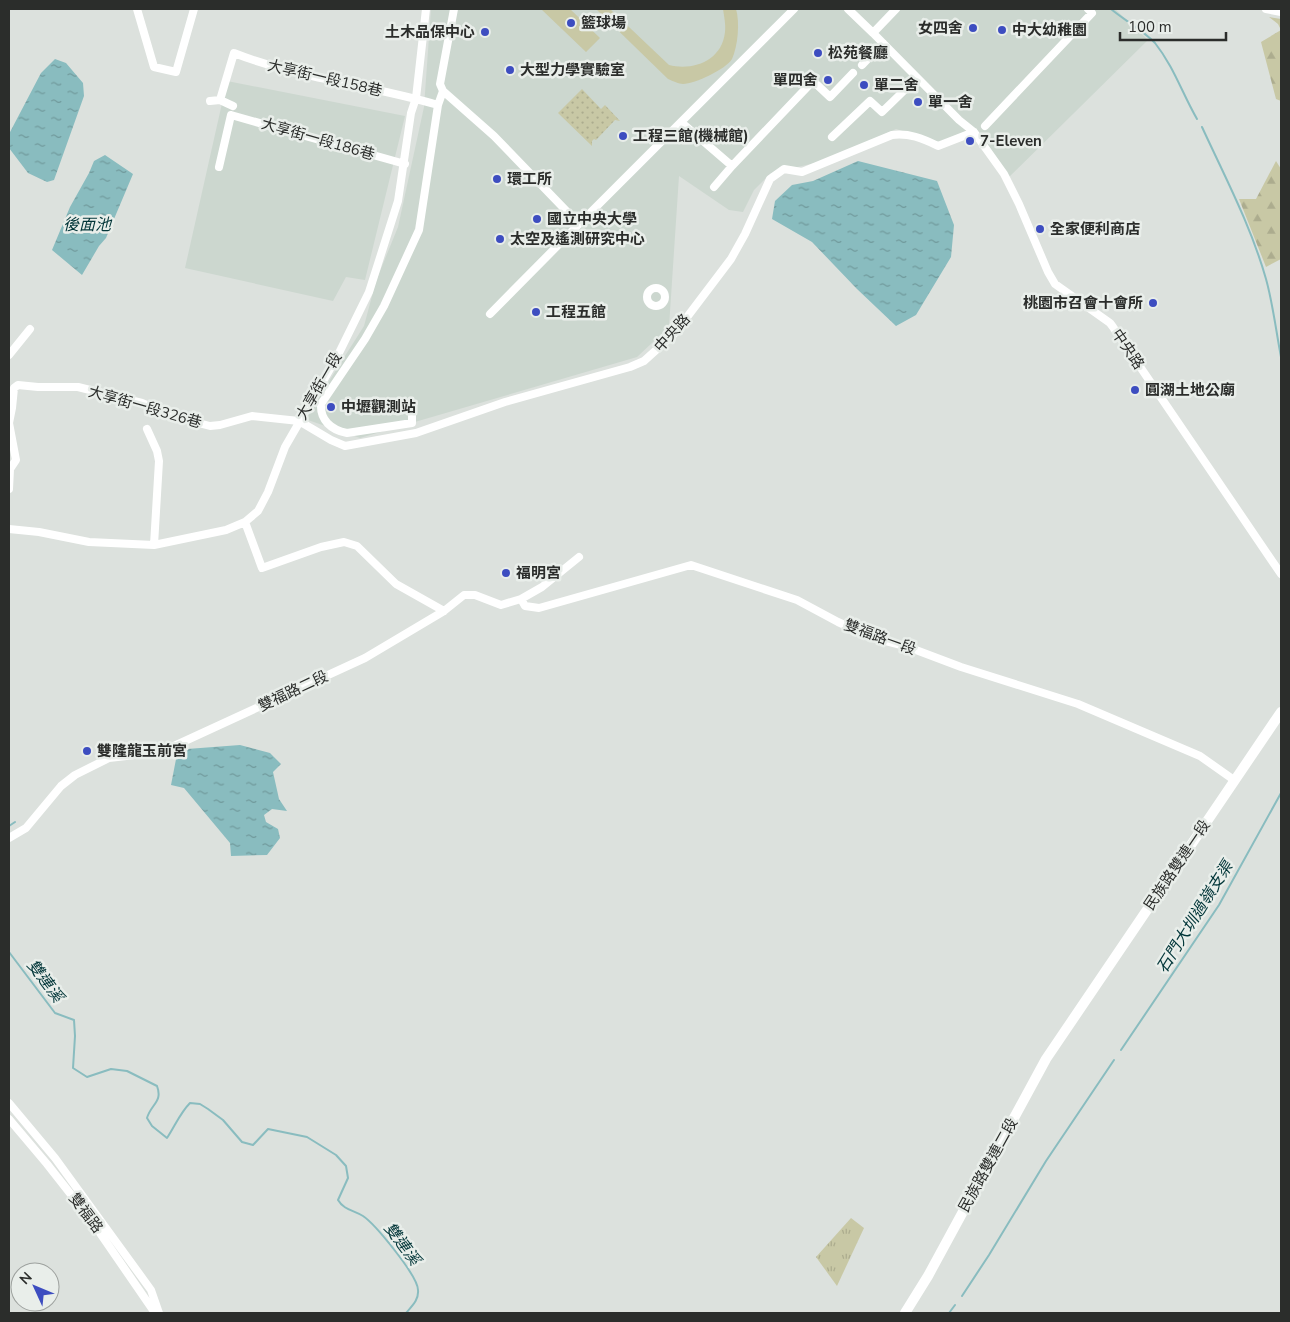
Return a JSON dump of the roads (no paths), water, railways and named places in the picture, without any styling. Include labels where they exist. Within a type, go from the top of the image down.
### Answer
[{"type":"main road","name":"民族路雙連一段","points":[[1073,1018],[1281,712]]},
{"type":"main road","name":"民族路雙連二段","points":[[906,1313],[1046,1059],[1073,1018]]},
{"type":"street","points":[[137,9],[154,67],[176,72],[194,9]]},
{"type":"street","name":"大享街一段","points":[[9,529],[39,532],[88,542],[154,545],[226,530],[245,522],[258,511],[268,492],[285,447],[337,358],[369,292],[398,201],[411,114],[416,98],[426,9]]},
{"type":"street","points":[[454,9],[440,84],[443,91],[494,136],[580,224]]},
{"type":"street","points":[[490,314],[794,9]]},
{"type":"street","name":"中央路","points":[[848,9],[959,120],[974,132],[1004,174],[1055,284],[1110,323],[1281,574]]},
{"type":"street","points":[[873,33],[896,9]]},
{"type":"street","points":[[985,126],[1092,13],[1088,9]]},
{"type":"street","points":[[1266,9],[1281,12]]},
{"type":"street","points":[[862,65],[883,43]]},
{"type":"street","name":"大享街一段158巷","points":[[220,100],[234,53],[317,78],[416,98],[438,105]]},
{"type":"street","points":[[714,187],[813,81],[830,97],[854,74]]},
{"type":"street","points":[[832,137],[870,101],[882,112],[917,78]]},
{"type":"street","points":[[412,406],[412,422],[347,433],[338,431],[329,425],[323,418],[321,410],[322,404],[365,339],[384,306],[419,230],[438,105],[443,91]]},
{"type":"street","points":[[210,101],[220,100],[233,106]]},
{"type":"street","name":"大享街一段186巷","points":[[219,167],[231,115],[405,164]]},
{"type":"street","points":[[681,122],[732,166]]},
{"type":"street","name":"中央路","points":[[299,421],[345,446],[416,433],[496,405],[630,367],[644,361],[675,333],[731,259],[745,234],[770,179],[784,169],[802,172],[892,134],[902,133],[915,136],[938,146],[974,132]]},
{"type":"street","points":[[9,355],[30,329]]},
{"type":"street","name":"大享街一段326巷","points":[[10,468],[16,460],[9,422],[14,388],[18,385],[78,387],[142,403],[175,417],[210,426],[252,416],[299,421]]},
{"type":"street","points":[[147,429],[159,461],[154,545]]},
{"type":"street","points":[[9,489],[10,468]]},
{"type":"street","points":[[245,522],[262,568],[320,547],[344,542],[358,546],[396,584],[444,611]]},
{"type":"street","name":"雙福路二段","points":[[9,838],[26,828],[61,786],[75,775],[109,758],[161,752],[365,658],[444,611],[464,595],[474,595],[501,605],[521,599],[542,587],[580,557]]},
{"type":"street","name":"雙福路一段","points":[[521,599],[525,606],[539,608],[691,565],[796,600],[873,638],[908,647],[961,667],[1078,704],[1200,756],[1234,780]]},
{"type":"street","points":[[9,1103],[60,1166],[136,1268],[151,1290],[159,1313]]},
{"type":"street","name":"雙福路","points":[[9,1119],[92,1220],[155,1313]]},
{"type":"water","points":[[55,59],[66,63],[83,83],[84,96],[54,180],[47,182],[28,173],[9,148],[9,134],[41,73]]},
{"type":"water","name":"後面池","points":[[105,155],[133,174],[106,238],[99,246],[82,275],[52,250],[70,207],[94,161]]},
{"type":"water","points":[[858,161],[937,181],[954,225],[951,257],[916,315],[896,326],[812,242],[772,219],[775,201],[792,185],[813,181]]},
{"type":"water","points":[[240,745],[270,753],[281,764],[273,772],[279,799],[287,811],[272,809],[264,815],[266,822],[278,829],[280,838],[267,855],[231,856],[230,843],[184,788],[171,785],[177,754],[187,749]]},
{"type":"waterway","points":[[1111,9],[1155,43],[1173,71],[1197,119]]},
{"type":"waterway","points":[[1202,127],[1237,202],[1260,259],[1271,298],[1281,357]]},
{"type":"waterway","name":"石門大圳過嶺支渠","points":[[1121,1050],[1219,905],[1281,793]]},
{"type":"waterway","points":[[9,826],[15,822]]},
{"type":"waterway","name":"雙連溪","points":[[9,952],[55,1013],[74,1020],[73,1068],[87,1077],[111,1069],[127,1071],[157,1086],[159,1096],[147,1118],[152,1126],[167,1138],[186,1107],[190,1103],[200,1104],[223,1120],[242,1142],[253,1145],[268,1129],[307,1137],[336,1155],[346,1166],[348,1178],[338,1200],[346,1208],[363,1216],[377,1229],[404,1263],[416,1283],[417,1297],[415,1303],[406,1313]]},
{"type":"waterway","name":"石門大圳過嶺支渠","points":[[962,1296],[1046,1161],[1114,1060]]},
{"type":"waterway","name":"石門大圳過嶺支渠","points":[[949,1313],[955,1305]]},
{"type":"place","name":"籃球場","points":[[571,23]]},
{"type":"place","name":"女四舍","points":[[973,28]]},
{"type":"place","name":"中大幼稚園","points":[[1002,30]]},
{"type":"place","name":"土木品保中心","points":[[485,32]]},
{"type":"place","name":"松苑餐廳","points":[[818,53]]},
{"type":"place","name":"大型力學實驗室","points":[[510,70]]},
{"type":"place","name":"單四舍","points":[[828,80]]},
{"type":"place","name":"單二舍","points":[[864,85]]},
{"type":"place","name":"單一舍","points":[[918,102]]},
{"type":"place","name":"工程三館(機械館)","points":[[623,136]]},
{"type":"place","name":"7-Eleven","points":[[970,141]]},
{"type":"place","name":"環工所","points":[[497,179]]},
{"type":"place","name":"國立中央大學","points":[[537,219]]},
{"type":"place","name":"全家便利商店","points":[[1040,229]]},
{"type":"place","name":"太空及遙測研究中心","points":[[500,239]]},
{"type":"place","name":"桃園市召會十會所","points":[[1153,303]]},
{"type":"place","name":"工程五館","points":[[536,312]]},
{"type":"place","name":"圓湖土地公廟","points":[[1135,390]]},
{"type":"place","name":"中壢觀測站","points":[[331,407]]},
{"type":"place","name":"福明宮","points":[[506,573]]},
{"type":"place","name":"雙隆龍玉前宮","points":[[87,751]]}]
